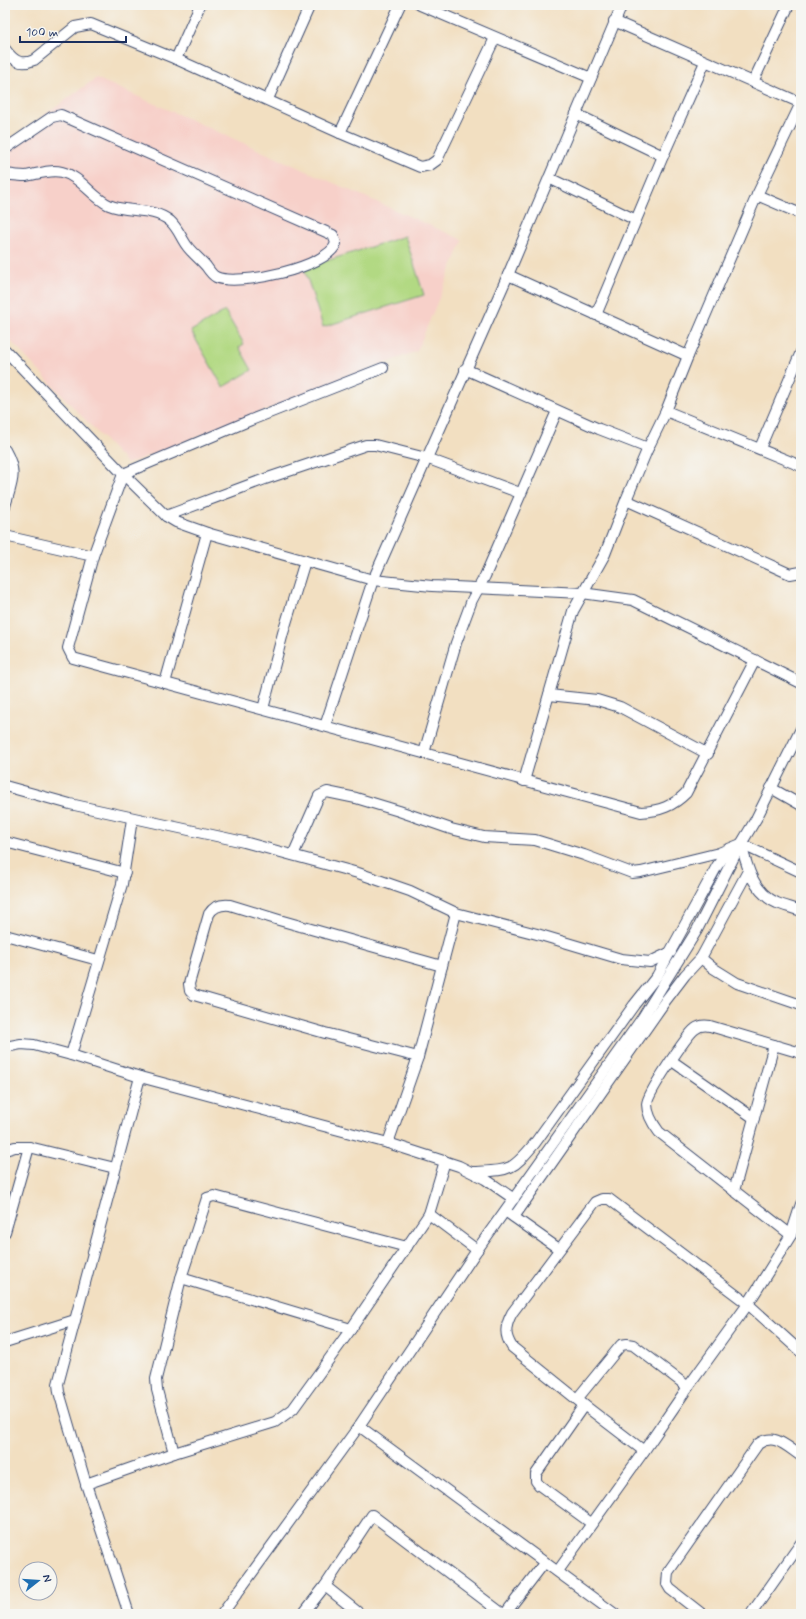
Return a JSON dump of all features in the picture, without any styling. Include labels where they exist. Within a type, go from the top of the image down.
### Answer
[{"type":"street","points":[[176,59],[200,5]]},
{"type":"street","points":[[268,99],[310,5]]},
{"type":"street","points":[[340,133],[400,5]]},
{"type":"street","points":[[420,5],[591,78]]},
{"type":"street","points":[[325,726],[373,580],[396,531],[465,369],[508,276],[622,5]]},
{"type":"street","points":[[753,82],[789,5]]},
{"type":"street","points":[[524,781],[573,611],[582,593],[592,579],[604,554],[757,195],[801,103],[614,22]]},
{"type":"street","points":[[5,49],[12,59],[17,62],[28,63],[34,60],[75,27],[90,24],[268,99],[340,133],[420,167],[426,167],[438,160],[495,38]]},
{"type":"street","points":[[596,315],[663,156],[705,62]]},
{"type":"street","points":[[576,114],[663,156]]},
{"type":"street","points":[[5,149],[52,117],[61,116],[333,235],[336,244],[333,250],[324,256],[303,266],[277,274],[243,279],[216,277],[187,246],[174,225],[161,215],[108,204],[76,179],[62,172],[22,176],[5,174]]},
{"type":"street","points":[[549,178],[636,220]]},
{"type":"street","points":[[757,195],[801,214]]},
{"type":"street","points":[[508,276],[688,356]]},
{"type":"street","points":[[5,350],[123,474],[166,516],[176,522],[207,533],[305,561],[373,580],[394,584],[582,593],[633,600],[801,683]]},
{"type":"street","points":[[760,448],[799,364],[801,352]]},
{"type":"street","points":[[383,368],[243,423],[123,474],[93,556],[68,648],[71,656],[76,660],[263,709],[641,812],[655,811],[669,807],[677,802],[686,793],[708,754],[755,660]]},
{"type":"street","points":[[465,369],[557,411],[648,448]]},
{"type":"street","points":[[424,754],[456,643],[478,589],[557,411]]},
{"type":"street","points":[[666,411],[760,448],[801,466]]},
{"type":"street","points":[[166,516],[264,479],[359,446],[375,445],[426,458],[520,493]]},
{"type":"street","points":[[5,450],[11,463],[14,477],[5,506]]},
{"type":"street","points":[[626,500],[790,574],[801,572]]},
{"type":"street","points":[[165,683],[207,533]]},
{"type":"street","points":[[5,536],[93,556]]},
{"type":"street","points":[[263,709],[283,633],[305,561]]},
{"type":"street","points":[[549,695],[597,700],[620,707],[708,754]]},
{"type":"street","points":[[222,1614],[359,1426],[476,1250],[514,1199],[662,987],[697,930],[801,729]]},
{"type":"street","points":[[5,786],[132,819],[244,842],[358,873],[410,891],[456,913],[537,934],[621,959],[650,962],[671,952]]},
{"type":"street","points":[[771,788],[801,805]]},
{"type":"street","points":[[293,855],[319,796],[327,792],[385,806],[452,829],[484,837],[535,840],[584,855],[632,873],[740,847],[801,872]]},
{"type":"street","points":[[71,1055],[124,873],[132,819]]},
{"type":"street","points":[[7,846],[124,873]]},
{"type":"street","points":[[740,847],[748,871],[762,892],[776,902],[801,911]]},
{"type":"street","points":[[473,1172],[505,1170],[520,1162],[551,1122],[579,1080],[634,1005],[657,976],[717,866],[726,855],[740,847]]},
{"type":"street","points":[[514,1217],[666,1000],[685,975],[701,958],[748,871]]},
{"type":"street","points":[[418,1057],[325,1033],[194,995],[190,991],[190,984],[209,914],[215,908],[223,905],[230,905],[442,966]]},
{"type":"street","points":[[388,1144],[418,1057],[456,913]]},
{"type":"street","points":[[5,935],[98,960]]},
{"type":"street","points":[[701,958],[713,968],[737,983],[801,1005]]},
{"type":"street","points":[[791,1235],[659,1132],[648,1114],[647,1104],[650,1094],[672,1061],[692,1032],[700,1026],[705,1025],[801,1053]]},
{"type":"street","points":[[5,1047],[21,1044],[71,1055],[140,1077],[388,1144],[445,1161],[485,1178],[514,1199]]},
{"type":"street","points":[[734,1191],[774,1045]]},
{"type":"street","points":[[672,1061],[754,1118]]},
{"type":"street","points":[[129,1614],[86,1484],[58,1384],[140,1077]]},
{"type":"street","points":[[5,1150],[16,1147],[29,1147],[115,1168]]},
{"type":"street","points":[[5,1232],[29,1147]]},
{"type":"street","points":[[86,1484],[275,1422],[293,1410],[351,1329],[429,1214],[445,1161]]},
{"type":"street","points":[[174,1454],[157,1390],[156,1379],[181,1278],[205,1200],[211,1196],[407,1246]]},
{"type":"street","points":[[644,1450],[512,1347],[507,1340],[505,1330],[506,1323],[512,1313],[595,1202],[602,1199],[609,1199],[748,1304],[801,1352]]},
{"type":"street","points":[[558,1571],[748,1304],[791,1235],[801,1204]]},
{"type":"street","points":[[505,1211],[559,1250]]},
{"type":"street","points":[[429,1214],[476,1250]]},
{"type":"street","points":[[181,1278],[351,1329]]},
{"type":"street","points":[[5,1342],[75,1320]]},
{"type":"street","points":[[591,1523],[539,1485],[536,1474],[581,1402],[621,1345],[633,1345],[688,1387]]},
{"type":"street","points":[[359,1426],[615,1614]]},
{"type":"street","points":[[702,1614],[670,1589],[668,1584],[668,1572],[758,1444],[766,1439],[776,1439],[801,1456]]},
{"type":"street","points":[[303,1614],[325,1586],[372,1516],[504,1614],[545,1562]]},
{"type":"street","points":[[751,1614],[801,1542]]},
{"type":"street","points":[[325,1586],[360,1614]]},
{"type":"shaded area","points":[[96,78],[463,240],[417,351],[127,464],[5,335],[5,144]]},
{"type":"green space","points":[[405,236],[424,295],[323,327],[304,268]]},
{"type":"green space","points":[[225,311],[244,344],[239,347],[252,370],[223,387],[191,331]]}]
